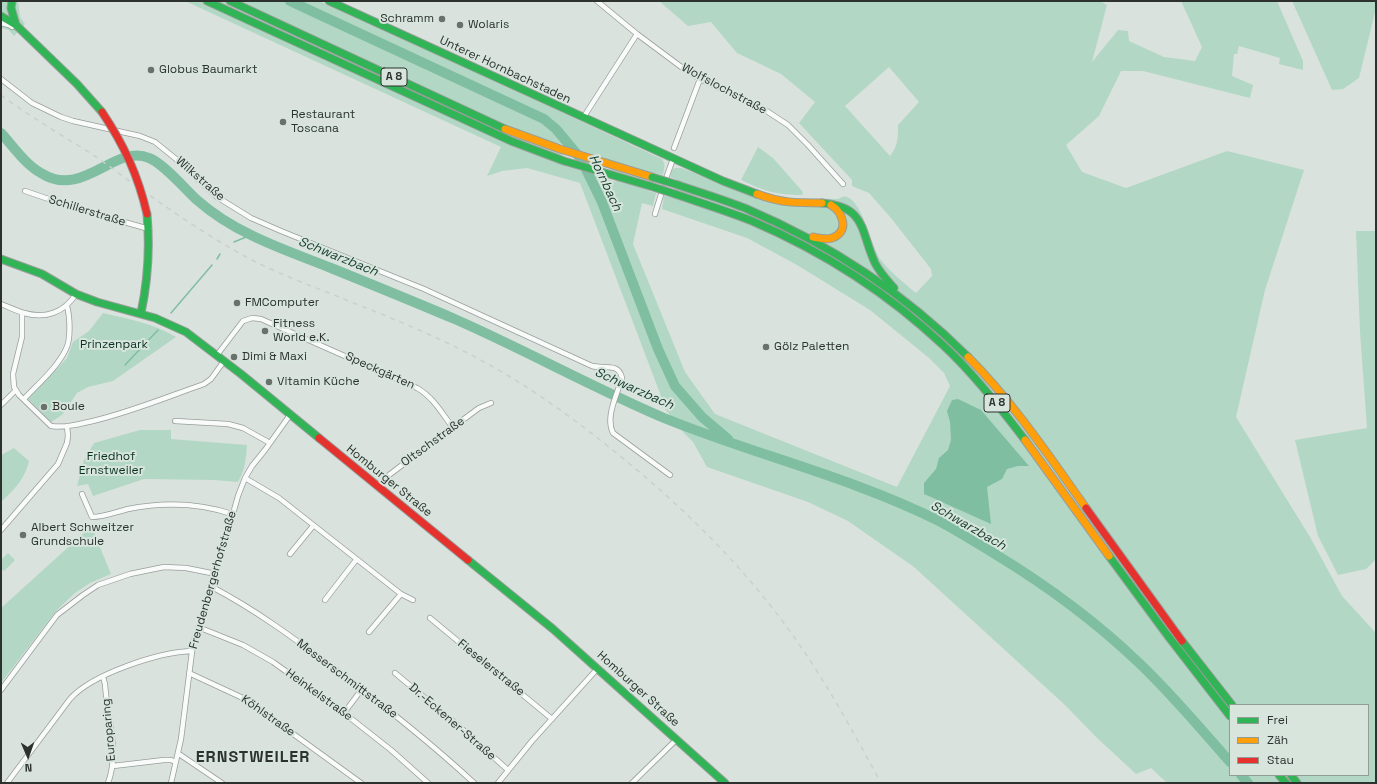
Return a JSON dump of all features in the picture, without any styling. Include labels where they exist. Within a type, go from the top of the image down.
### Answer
[{"type":"main road","points":[[12,1],[11,8],[18,27]]},
{"type":"main road","name":"A 8","points":[[207,1],[511,141],[564,161],[719,208],[763,226],[808,248],[846,270],[883,296],[944,346],[975,378],[1016,426],[1177,649],[1229,715]]},
{"type":"main road","name":"A 8","points":[[230,1],[510,131],[560,150],[678,185],[746,209],[794,231],[851,263],[908,304],[949,338],[984,372],[1013,408],[1182,640],[1231,704]]},
{"type":"main road","name":"Unterer Hornbachstaden","points":[[329,1],[723,181],[773,200],[790,203],[822,203],[839,205],[856,216],[864,229],[874,262],[908,304]]},
{"type":"main road","points":[[1,16],[18,27],[77,84],[102,112],[122,142],[134,167],[139,180],[149,229],[150,253],[147,284],[141,314]]},
{"type":"main road","points":[[1,19],[18,27]]},
{"type":"main road","points":[[794,231],[821,240],[829,240],[836,237],[841,231],[843,224],[841,213],[834,206],[822,203]]},
{"type":"main road","name":"Homburger Straße","points":[[1,259],[42,274],[76,294],[177,327],[216,355],[547,624],[725,783]]},
{"type":"street","name":"Wolfslochstraße","points":[[597,1],[636,34],[679,66],[700,79],[762,108],[788,125],[808,144],[843,184]]},
{"type":"street","points":[[1,23],[9,24],[25,35]]},
{"type":"street","points":[[583,118],[636,34]]},
{"type":"street","name":"Wilkstraße","points":[[1,79],[32,103],[61,117],[140,136],[155,142],[176,158],[217,197],[245,214],[281,232],[402,280],[592,366],[617,369],[621,372],[622,378],[612,409],[610,426],[613,433],[670,475]]},
{"type":"street","points":[[674,148],[700,79]]},
{"type":"street","points":[[655,214],[672,159]]},
{"type":"street","name":"Schillerstraße","points":[[25,191],[78,209],[149,229]]},
{"type":"street","points":[[1,304],[22,313],[35,315],[49,314],[67,306],[76,294]]},
{"type":"street","points":[[24,399],[55,366],[67,349],[69,342],[69,327],[67,306]]},
{"type":"street","points":[[22,313],[22,337],[13,374],[15,391],[51,426],[66,426],[109,418],[204,384],[211,379],[224,361]]},
{"type":"street","name":"Speckgärten","points":[[216,355],[243,321],[252,318],[261,319],[417,388],[434,401],[453,428]]},
{"type":"street","points":[[1,405],[15,391]]},
{"type":"street","name":"Oltschstraße","points":[[378,486],[394,471],[479,408],[491,403]]},
{"type":"street","name":"Freudenbergerhofstraße","points":[[171,783],[179,754],[192,651],[198,627],[216,574],[232,514],[245,478],[252,466],[290,415]]},
{"type":"street","points":[[175,421],[228,424],[243,428],[270,443]]},
{"type":"street","points":[[1,530],[58,464],[67,443],[68,436],[66,426]]},
{"type":"street","points":[[245,478],[279,498],[400,594],[413,600]]},
{"type":"street","points":[[82,494],[92,517],[143,507],[176,504],[214,509],[232,514]]},
{"type":"street","points":[[290,554],[313,526]]},
{"type":"street","points":[[325,600],[356,560]]},
{"type":"street","points":[[1,690],[58,615],[91,589],[107,581],[130,574],[164,567],[186,568],[216,574]]},
{"type":"street","name":"Messerschmittstraße","points":[[212,587],[264,617],[362,689],[437,750],[474,783]]},
{"type":"street","points":[[369,632],[400,594]]},
{"type":"street","name":"Fieselerstraße","points":[[430,618],[552,719]]},
{"type":"street","name":"Heinkelstraße","points":[[198,627],[258,652],[344,713],[391,750],[428,783]]},
{"type":"street","points":[[7,783],[70,699],[80,689],[120,669],[139,662],[192,651]]},
{"type":"street","points":[[498,783],[552,719],[598,668]]},
{"type":"street","name":"Köhlstraße","points":[[189,673],[245,699],[361,783]]},
{"type":"street","name":"Dr.-Eckener-Straße","points":[[396,674],[454,722],[508,770]]},
{"type":"street","name":"Europaring","points":[[103,677],[112,737],[113,755],[113,766],[108,783]]},
{"type":"street","points":[[344,713],[362,689]]},
{"type":"street","points":[[632,783],[677,739]]},
{"type":"street","points":[[179,754],[222,783]]},
{"type":"street","points":[[113,766],[164,760],[176,762]]},
{"type":"green space","points":[[1,1],[18,1],[20,17],[25,24],[14,36],[9,30],[1,28]]},
{"type":"green space","points":[[185,1],[319,1],[662,159],[664,165],[663,175],[654,173],[648,191],[656,193],[653,206],[642,203],[633,244],[685,372],[715,414],[897,487],[950,386],[944,373],[929,358],[870,310],[797,265],[747,238],[662,209],[664,196],[674,198],[679,181],[670,177],[672,170],[675,168],[681,168],[772,203],[774,196],[788,198],[838,199],[847,197],[858,207],[880,259],[893,273],[916,293],[932,276],[931,269],[891,218],[869,193],[852,186],[852,180],[799,123],[815,102],[781,74],[737,53],[711,22],[688,26],[659,1],[1100,1],[1107,5],[1092,62],[1118,30],[1128,31],[1129,41],[1164,57],[1195,61],[1202,47],[1181,1],[1277,1],[1303,61],[1303,70],[1279,64],[1280,58],[1239,46],[1237,54],[1234,54],[1232,76],[1253,85],[1250,98],[1143,71],[1121,71],[1099,116],[1066,145],[1082,172],[1126,188],[1227,151],[1304,170],[1265,290],[1236,417],[1310,537],[1342,596],[1376,633],[1376,783],[1167,783],[1151,768],[1136,774],[1096,737],[1066,706],[914,567],[848,521],[808,502],[707,467],[693,442],[658,400],[661,396],[580,183],[527,168],[502,171],[487,176],[501,147]],"holes":[[[889,67],[919,102],[898,125],[896,145],[890,156],[845,106]],[[558,143],[605,158],[616,182],[566,166]]]},
{"type":"green space","points":[[1292,1],[1376,1],[1376,8],[1359,78],[1343,89],[1332,90]]},
{"type":"green space","points":[[758,147],[773,158],[803,192],[802,195],[770,192],[741,180]]},
{"type":"green space","points":[[1356,231],[1376,231],[1376,559],[1366,569],[1338,575],[1318,536],[1295,440],[1367,428],[1360,332]]},
{"type":"green space","name":"Prinzenpark","points":[[103,313],[149,325],[176,337],[113,381],[88,387],[77,393],[62,415],[51,422],[28,399],[67,358],[73,342],[89,331]]},
{"type":"green space","name":"Friedhof Ernstweiler","points":[[140,430],[171,430],[171,439],[247,445],[245,464],[238,482],[214,480],[144,479],[93,496],[88,484],[77,486],[84,460],[94,443]]},
{"type":"green space","points":[[14,448],[29,461],[22,479],[1,502],[1,455]]},
{"type":"green space","points":[[92,528],[111,574],[90,583],[75,593],[56,611],[1,683],[1,608],[85,532]]},
{"type":"green space","points":[[8,553],[15,560],[4,571],[1,569],[1,560]]},
{"type":"shaded area","points":[[958,399],[981,410],[1029,466],[1018,466],[1007,469],[1002,479],[987,487],[991,524],[924,494],[924,483],[936,469],[939,458],[948,450],[951,440],[950,422],[947,411],[952,400]]},
{"type":"waterway","name":"Hornbach","points":[[290,1],[544,119],[556,129],[581,159],[602,202],[658,349],[675,386],[702,417],[728,439]]},
{"type":"waterway","name":"Schwarzbach","points":[[1,133],[30,165],[41,173],[56,179],[71,180],[85,176],[111,163],[136,155],[149,158],[161,165],[197,200],[210,210],[230,224],[261,240],[457,320],[664,418],[733,444],[872,492],[906,505],[939,521],[1033,578],[1104,632],[1138,662],[1162,686],[1229,761]]},
{"type":"waterway","points":[[234,242],[251,235]]},
{"type":"waterway","points":[[217,259],[220,254]]},
{"type":"waterway","points":[[171,313],[212,265]]},
{"type":"waterway","points":[[125,365],[158,330]]},
{"type":"waterway","name":"Schwarzbach","points":[[1242,776],[1248,783]]},
{"type":"railway","points":[[1,95],[29,115],[94,156],[174,213],[250,259],[281,274],[412,327],[468,353],[534,392],[594,435],[657,487],[702,529],[764,597],[797,641],[823,680],[881,783]]},
{"type":"traffic: fast","points":[[12,1],[11,8],[16,25]]},
{"type":"traffic: fast","points":[[207,1],[511,141],[564,161],[650,186]]},
{"type":"traffic: fast","points":[[230,1],[505,129]]},
{"type":"traffic: fast","points":[[329,1],[723,181],[757,194]]},
{"type":"traffic: fast","points":[[1,16],[16,25],[77,84],[102,112]]},
{"type":"traffic: fast","points":[[652,177],[678,185]]},
{"type":"traffic: fast","points":[[678,185],[747,209],[807,238],[865,272],[918,312],[968,357]]},
{"type":"traffic: fast","points":[[650,186],[675,194]]},
{"type":"traffic: fast","points":[[675,194],[752,221],[804,246],[854,275],[901,309],[944,346],[986,391],[1025,440]]},
{"type":"traffic: fast","points":[[822,203],[837,205],[855,215],[864,231],[875,263],[881,273],[894,288]]},
{"type":"traffic: fast","points":[[141,313],[148,264],[147,214]]},
{"type":"traffic: fast","points":[[1,259],[42,274],[76,294],[97,302],[155,318],[186,332],[241,374],[319,438]]},
{"type":"traffic: fast","points":[[1109,556],[1229,715]]},
{"type":"traffic: fast","points":[[468,560],[553,629],[725,783]]},
{"type":"traffic: fast","points":[[1182,641],[1231,704]]},
{"type":"traffic: fast","points":[[1280,776],[1286,783]]},
{"type":"traffic: fast","points":[[1292,776],[1297,783]]},
{"type":"traffic: slow","points":[[505,129],[560,149],[652,177]]},
{"type":"traffic: slow","points":[[757,194],[789,202],[822,203]]},
{"type":"traffic: slow","points":[[813,237],[830,239],[838,235],[841,231],[843,222],[839,212],[831,205]]},
{"type":"traffic: slow","points":[[968,357],[1015,411],[1086,508]]},
{"type":"traffic: slow","points":[[1025,440],[1109,556]]},
{"type":"traffic: jam","points":[[102,112],[124,148],[135,173],[147,214]]},
{"type":"traffic: jam","points":[[319,438],[468,560]]},
{"type":"traffic: jam","points":[[1086,508],[1182,641]]},
{"type":"place","name":"Schramm","points":[[442,19]]},
{"type":"place","name":"Wolaris","points":[[460,25]]},
{"type":"place","name":"Globus Baumarkt","points":[[151,70]]},
{"type":"place","name":"Restaurant Toscana","points":[[283,122]]},
{"type":"place","name":"FMComputer","points":[[237,303]]},
{"type":"place","name":"Fitness World e.K.","points":[[265,331]]},
{"type":"place","name":"Gölz Paletten","points":[[766,347]]},
{"type":"place","name":"Dimi & Maxi","points":[[234,357]]},
{"type":"place","name":"Vitamin Küche","points":[[269,382]]},
{"type":"place","name":"Boule","points":[[44,407]]},
{"type":"place","name":"Albert Schweitzer Grundschule","points":[[23,535]]},
{"type":"district","name":"ERNSTWEILER","points":[[253,758]]}]
